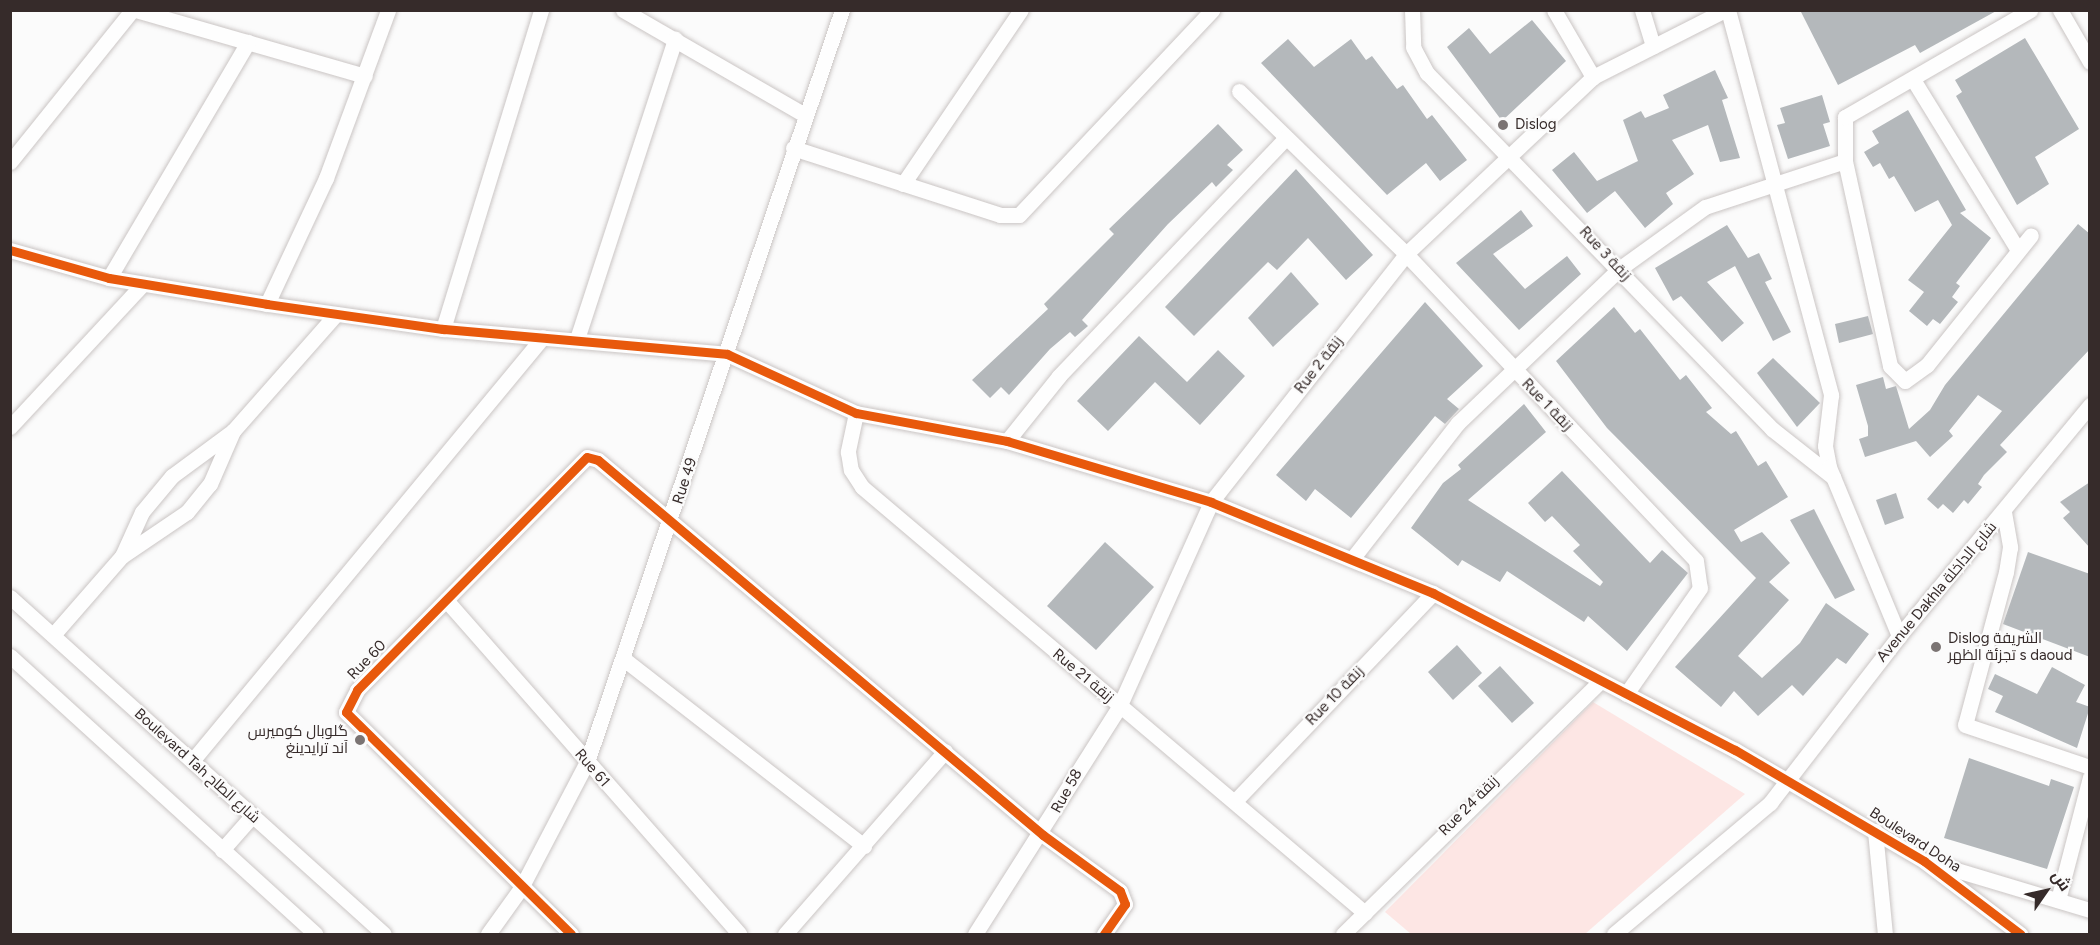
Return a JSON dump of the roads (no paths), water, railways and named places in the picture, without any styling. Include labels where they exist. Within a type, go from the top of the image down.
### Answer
[{"type":"street","points":[[10,162],[134,10],[365,76]]},
{"type":"street","points":[[267,304],[365,76],[388,10]]},
{"type":"street","points":[[443,329],[541,10]]},
{"type":"street","points":[[623,10],[803,114]]},
{"type":"street","name":"Rue 49","points":[[488,934],[521,888],[586,762],[625,660],[727,354],[803,114],[842,10]]},
{"type":"street","points":[[903,184],[1021,10]]},
{"type":"street","points":[[793,148],[1000,215],[1019,215],[1212,10]]},
{"type":"street","name":"Rue 3 زنقة","points":[[1412,10],[1410,38],[1421,65],[1511,154],[1772,429],[1833,477]]},
{"type":"street","points":[[1554,10],[1593,77]]},
{"type":"street","points":[[1642,10],[1653,46]]},
{"type":"street","points":[[1726,10],[1775,182],[1831,395],[1825,446],[1833,477],[1899,636]]},
{"type":"street","name":"Rue 2 زنقة","points":[[1119,707],[1211,502],[1406,254],[1593,77],[1726,10]]},
{"type":"street","points":[[2030,10],[1914,81],[1845,117],[1845,161],[1890,366],[1905,381],[1927,365],[2031,235]]},
{"type":"street","points":[[2060,10],[2090,62]]},
{"type":"street","points":[[577,339],[675,39]]},
{"type":"street","points":[[109,278],[248,42]]},
{"type":"street","points":[[1914,81],[2018,250]]},
{"type":"street","name":"Rue 1 زنقة","points":[[1239,91],[1406,254],[1696,561],[1702,577],[1626,694]]},
{"type":"street","points":[[1007,441],[1059,376],[1286,138]]},
{"type":"street","points":[[1352,559],[1458,423],[1619,269],[1705,207],[1775,182],[1845,161]]},
{"type":"street","name":"Boulevard Doha","points":[[10,250],[109,278],[267,304],[443,329],[727,354],[856,413],[1007,441],[1211,502],[1433,593],[1599,682],[1626,694],[1787,780],[1875,831],[1924,861],[2020,934]]},
{"type":"street","points":[[10,426],[143,284]]},
{"type":"street","points":[[122,556],[142,512],[172,476],[233,430],[336,314]]},
{"type":"street","points":[[192,761],[543,337]]},
{"type":"street","name":"Avenue Dakhla شارع الداخلة","points":[[1614,934],[1770,803],[1899,636],[2004,512],[2090,405]]},
{"type":"street","name":"Rue 21 زنقة","points":[[856,413],[848,452],[851,470],[862,487],[1119,707],[1237,799],[1365,913]]},
{"type":"street","points":[[52,635],[122,556],[187,512],[210,484],[233,430]]},
{"type":"street","name":"Rue 60","points":[[572,934],[521,888],[346,712],[357,690],[587,458],[598,460],[670,525]]},
{"type":"street","points":[[2004,512],[2010,547],[2006,572],[1965,725],[2090,768]]},
{"type":"street","points":[[670,525],[945,751],[1043,835],[1120,891],[1125,904],[1104,934]]},
{"type":"street","name":"Rue 10 زنقة","points":[[1237,799],[1433,593]]},
{"type":"street","name":"Boulevard Tah شارع الطاح","points":[[10,597],[384,934]]},
{"type":"street","name":"Rue 61","points":[[447,600],[586,762],[739,934]]},
{"type":"street","points":[[10,656],[316,934]]},
{"type":"street","points":[[625,660],[864,846]]},
{"type":"street","name":"Rue 24 زنقة","points":[[1343,934],[1599,682]]},
{"type":"street","name":"Rue 58","points":[[975,934],[1043,835],[1119,707]]},
{"type":"street","points":[[785,934],[945,751]]},
{"type":"street","points":[[2058,900],[2090,777]]},
{"type":"street","points":[[222,850],[252,816]]},
{"type":"street","points":[[1875,831],[1881,932]]},
{"type":"street","points":[[1924,861],[2090,910]]},
{"type":"place","name":"Dislog","points":[[1503,125]]},
{"type":"place","name":"Dislog الشريفة تجزئة الظهر s daoud","points":[[1936,647]]},
{"type":"place","name":"گلوبال كوميرس آند ترايدينغ","points":[[360,740]]}]
